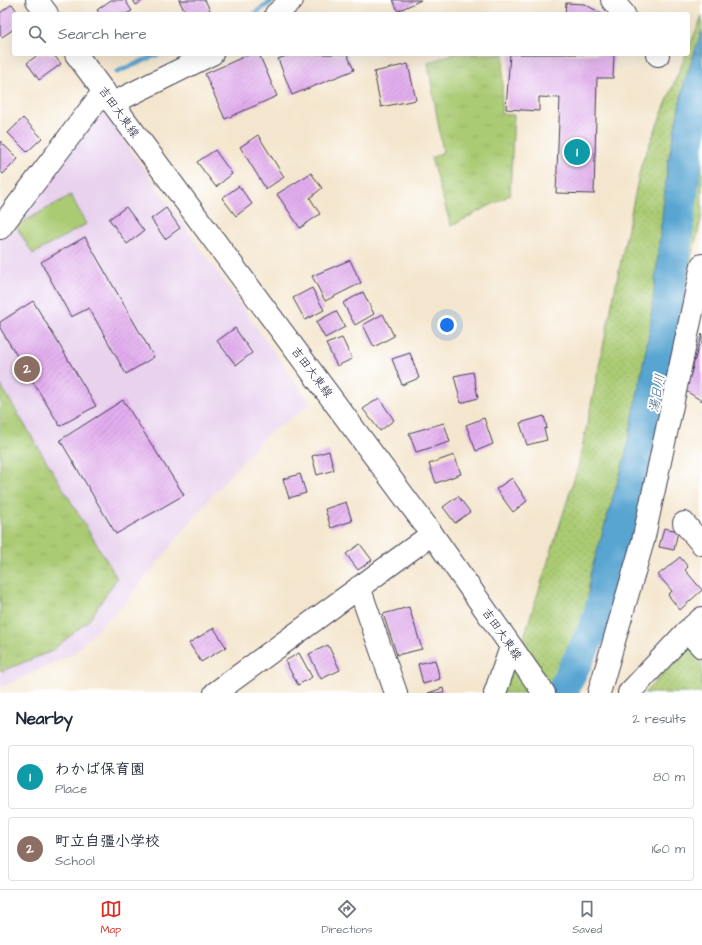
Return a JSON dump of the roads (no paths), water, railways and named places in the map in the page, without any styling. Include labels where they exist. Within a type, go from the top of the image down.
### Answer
[{"type":"street","points":[[37,0],[46,12]]},
{"type":"street","points":[[278,12],[292,0]]},
{"type":"street","points":[[612,0],[622,12]]},
{"type":"street","name":"吉田大東線","points":[[77,56],[432,534],[544,693]]},
{"type":"street","points":[[0,228],[108,97],[207,56]]},
{"type":"street","points":[[599,693],[643,541],[701,275]]},
{"type":"street","points":[[684,522],[702,544]]},
{"type":"street","points":[[215,693],[432,534]]},
{"type":"street","points":[[359,587],[396,693]]},
{"type":"street","points":[[629,693],[694,625],[702,647]]},
{"type":"street","points":[[495,693],[514,651]]},
{"type":"water","points":[[702,30],[702,75],[691,114],[669,263],[663,351],[627,517],[587,642],[586,617],[590,574],[625,457],[650,328],[668,161],[684,83]]},
{"type":"waterway","points":[[257,12],[273,0]]},
{"type":"waterway","points":[[117,72],[154,56]]},
{"type":"waterway","name":"湯日川","points":[[561,693],[594,628],[615,561],[642,459],[656,396],[689,140],[702,81]]},
{"type":"place","name":"わかば保育園","points":[[577,152]]},
{"type":"place","name":"町立自彊小学校","points":[[27,369]]}]
